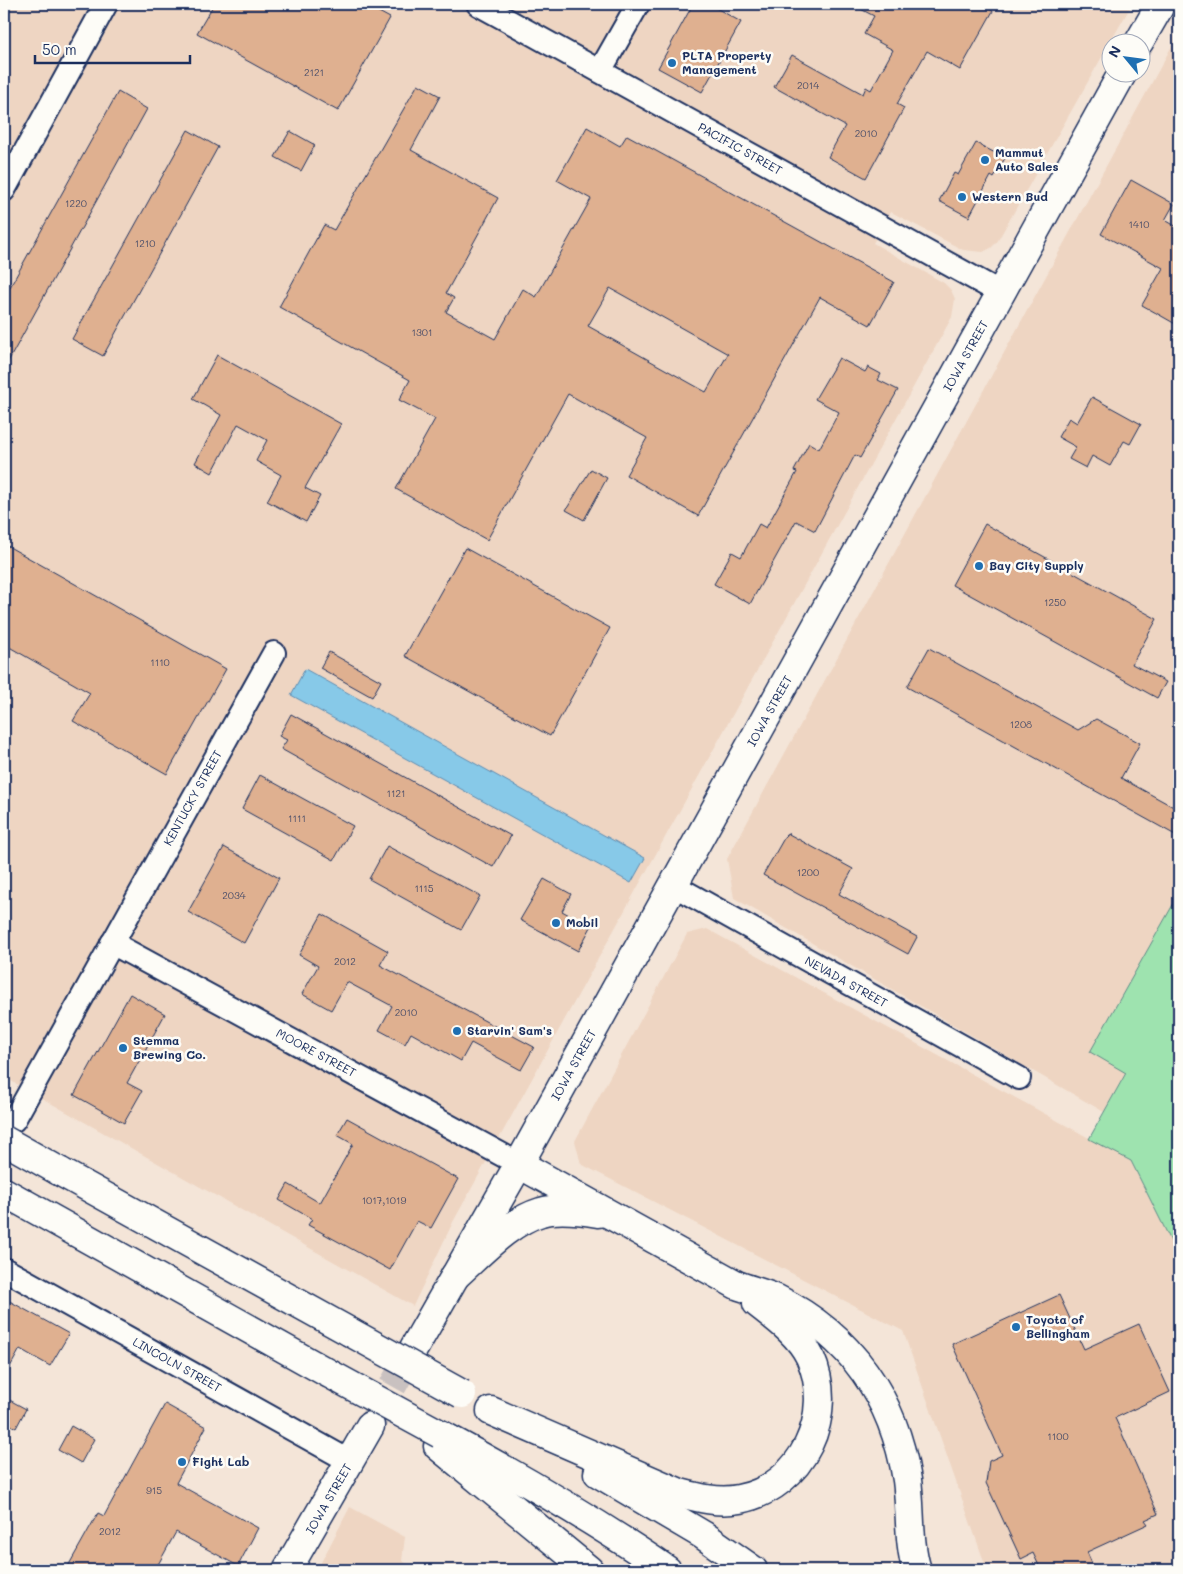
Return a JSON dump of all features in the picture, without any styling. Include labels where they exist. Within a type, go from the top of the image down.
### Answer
[{"type":"main road","points":[[1145,32],[1161,4]]},
{"type":"main road","name":"IOWA STREET","points":[[414,1348],[520,1164],[1118,82]]},
{"type":"main road","points":[[9,1130],[59,1170],[462,1394],[703,1535],[753,1570]]},
{"type":"main road","points":[[520,1164],[737,1285],[776,1299],[811,1319],[842,1345],[868,1376],[889,1411],[902,1450],[917,1570]]},
{"type":"main road","points":[[4,1192],[397,1412],[438,1439],[589,1570]]},
{"type":"main road","points":[[455,1276],[513,1227],[538,1213],[578,1209],[607,1214]]},
{"type":"main road","points":[[491,1411],[680,1493],[709,1501],[732,1500],[768,1489],[792,1470],[810,1445],[819,1416],[818,1386],[809,1356],[792,1332],[737,1285]]},
{"type":"main road","name":"IOWA STREET","points":[[287,1570],[351,1462],[370,1426]]},
{"type":"main road","points":[[438,1439],[527,1481],[622,1539],[667,1570]]},
{"type":"street","points":[[4,190],[106,4]]},
{"type":"street","name":"PACIFIC STREET","points":[[478,4],[1001,294]]},
{"type":"street","points":[[600,71],[638,4]]},
{"type":"street","name":"KENTUCKY STREET","points":[[9,1130],[274,653]]},
{"type":"street","name":"NEVADA STREET","points":[[673,886],[1019,1078]]},
{"type":"street","name":"MOORE STREET","points":[[112,943],[520,1164]]},
{"type":"street","name":"LINCOLN STREET","points":[[4,1269],[351,1462]]},
{"type":"shaded area","points":[[4,4],[1132,4],[1116,32],[1100,32],[1100,60],[997,242],[991,248],[983,252],[963,250],[891,212],[873,243],[944,283],[951,290],[955,299],[952,317],[453,1222],[413,1306],[4,1077]]},
{"type":"shaded area","points":[[1179,33],[1179,1054],[1126,1073],[1104,1112],[734,898],[727,859]]},
{"type":"shaded area","points":[[707,929],[1131,1161],[1179,1257],[1179,1570],[987,1570],[903,1331],[581,1164],[575,1141],[687,934]]},
{"type":"shaded area","points":[[350,1507],[405,1537],[402,1561],[418,1570],[317,1570]]},
{"type":"green space","points":[[1179,894],[1179,1257],[1131,1161],[1089,1139],[1126,1073],[1090,1052]]},
{"type":"water","points":[[305,669],[645,858],[631,883],[291,695]]},
{"type":"building","points":[[214,4],[364,4],[390,18],[338,111],[197,33]]},
{"type":"building","points":[[693,4],[709,4],[741,22],[702,92],[658,68]]},
{"type":"building","points":[[851,4],[979,4],[993,11],[960,70],[927,51],[897,104],[904,108],[866,178],[828,157],[845,126],[774,87],[792,55],[863,94],[866,87],[871,90],[893,50],[864,34],[874,16]]},
{"type":"building","points":[[418,84],[440,96],[411,150],[498,198],[446,293],[454,298],[446,312],[495,339],[523,289],[536,297],[591,199],[557,180],[587,127],[620,146],[627,135],[894,282],[870,325],[820,297],[698,516],[626,475],[647,438],[568,394],[487,540],[396,489],[435,419],[399,400],[410,380],[279,307],[324,225],[334,230]],"holes":[[[610,288],[728,354],[706,392],[588,326]]]},
{"type":"building","points":[[118,92],[147,109],[4,369],[4,298]]},
{"type":"building","points":[[188,130],[218,147],[103,356],[72,339]]},
{"type":"building","points":[[290,131],[315,145],[301,171],[275,157]]},
{"type":"building","points":[[976,143],[1005,158],[994,178],[991,176],[969,217],[939,201],[954,173],[958,175]]},
{"type":"building","points":[[1131,180],[1174,204],[1165,220],[1179,228],[1179,326],[1142,305],[1163,268],[1101,234]]},
{"type":"building","points":[[217,355],[341,424],[305,488],[320,496],[306,522],[267,501],[281,475],[256,461],[267,440],[238,424],[212,473],[195,463],[221,415],[193,399]]},
{"type":"building","points":[[839,358],[865,372],[868,367],[881,374],[878,380],[898,390],[860,458],[855,455],[815,531],[796,521],[750,604],[714,584],[732,552],[741,557],[759,524],[766,528],[797,472],[794,471],[809,443],[819,449],[839,412],[815,399]]},
{"type":"building","points":[[1092,397],[1141,424],[1130,444],[1124,441],[1110,466],[1092,456],[1086,468],[1069,459],[1076,447],[1058,437],[1069,418],[1077,423]]},
{"type":"building","points":[[591,469],[607,478],[584,520],[566,510]]},
{"type":"building","points":[[985,524],[1157,619],[1132,664],[1166,682],[1157,698],[952,585]]},
{"type":"building","points":[[4,544],[226,669],[167,774],[73,721],[90,693],[4,644]]},
{"type":"building","points":[[465,548],[610,628],[550,736],[405,656]]},
{"type":"building","points":[[929,648],[1078,730],[1096,719],[1140,743],[1121,778],[1179,810],[1179,837],[907,687]]},
{"type":"building","points":[[329,652],[381,681],[372,697],[320,668]]},
{"type":"building","points":[[291,714],[511,836],[493,867],[281,749],[287,740],[279,736]]},
{"type":"building","points":[[260,775],[353,826],[334,860],[242,809]]},
{"type":"building","points":[[787,833],[853,869],[839,894],[917,937],[908,954],[763,875]]},
{"type":"building","points":[[387,846],[480,896],[461,930],[369,879]]},
{"type":"building","points":[[224,847],[279,878],[244,943],[188,912]]},
{"type":"building","points":[[544,879],[571,894],[562,911],[591,927],[578,951],[520,920]]},
{"type":"building","points":[[322,914],[388,951],[380,965],[534,1047],[521,1070],[471,1043],[461,1061],[411,1033],[405,1044],[379,1030],[392,1006],[347,982],[331,1010],[302,994],[318,966],[299,955]]},
{"type":"building","name":"Stemma Brewing Co.","points":[[130,994],[165,1014],[127,1083],[142,1091],[124,1123],[74,1095]]},
{"type":"building","points":[[347,1118],[458,1179],[431,1228],[417,1221],[390,1270],[308,1225],[312,1219],[279,1200],[288,1184],[320,1203],[353,1144],[337,1135]]},
{"type":"building","points":[[1059,1295],[1084,1349],[1139,1324],[1170,1392],[1115,1418],[1158,1514],[1145,1520],[1148,1524],[1087,1552],[1093,1566],[1085,1570],[1041,1570],[1033,1553],[1021,1559],[986,1483],[989,1461],[1002,1455],[952,1344]]},
{"type":"building","points":[[4,1298],[69,1334],[50,1366],[20,1349],[4,1378]]},
{"type":"building","points":[[4,1397],[26,1409],[16,1428],[4,1421]]},
{"type":"building","points":[[165,1404],[206,1427],[176,1483],[258,1528],[238,1566],[176,1532],[155,1570],[66,1570],[98,1513],[104,1516]]},
{"type":"building","points":[[71,1426],[94,1439],[81,1463],[58,1450]]},
{"type":"tunnel","points":[[372,1423],[414,1348]]},
{"type":"place","name":"PLTA Property Management","points":[[672,63]]},
{"type":"place","name":"Mammut Auto Sales","points":[[985,160]]},
{"type":"place","name":"Western Bud","points":[[962,197]]},
{"type":"place","name":"Bay City Supply","points":[[979,566]]},
{"type":"place","name":"Mobil","points":[[556,923]]},
{"type":"place","name":"Starvin' Sam's","points":[[457,1031]]},
{"type":"place","name":"Stemma Brewing Co.","points":[[123,1048]]},
{"type":"place","name":"Toyota of Bellingham","points":[[1016,1327]]},
{"type":"place","name":"Fight Lab","points":[[182,1462]]}]
